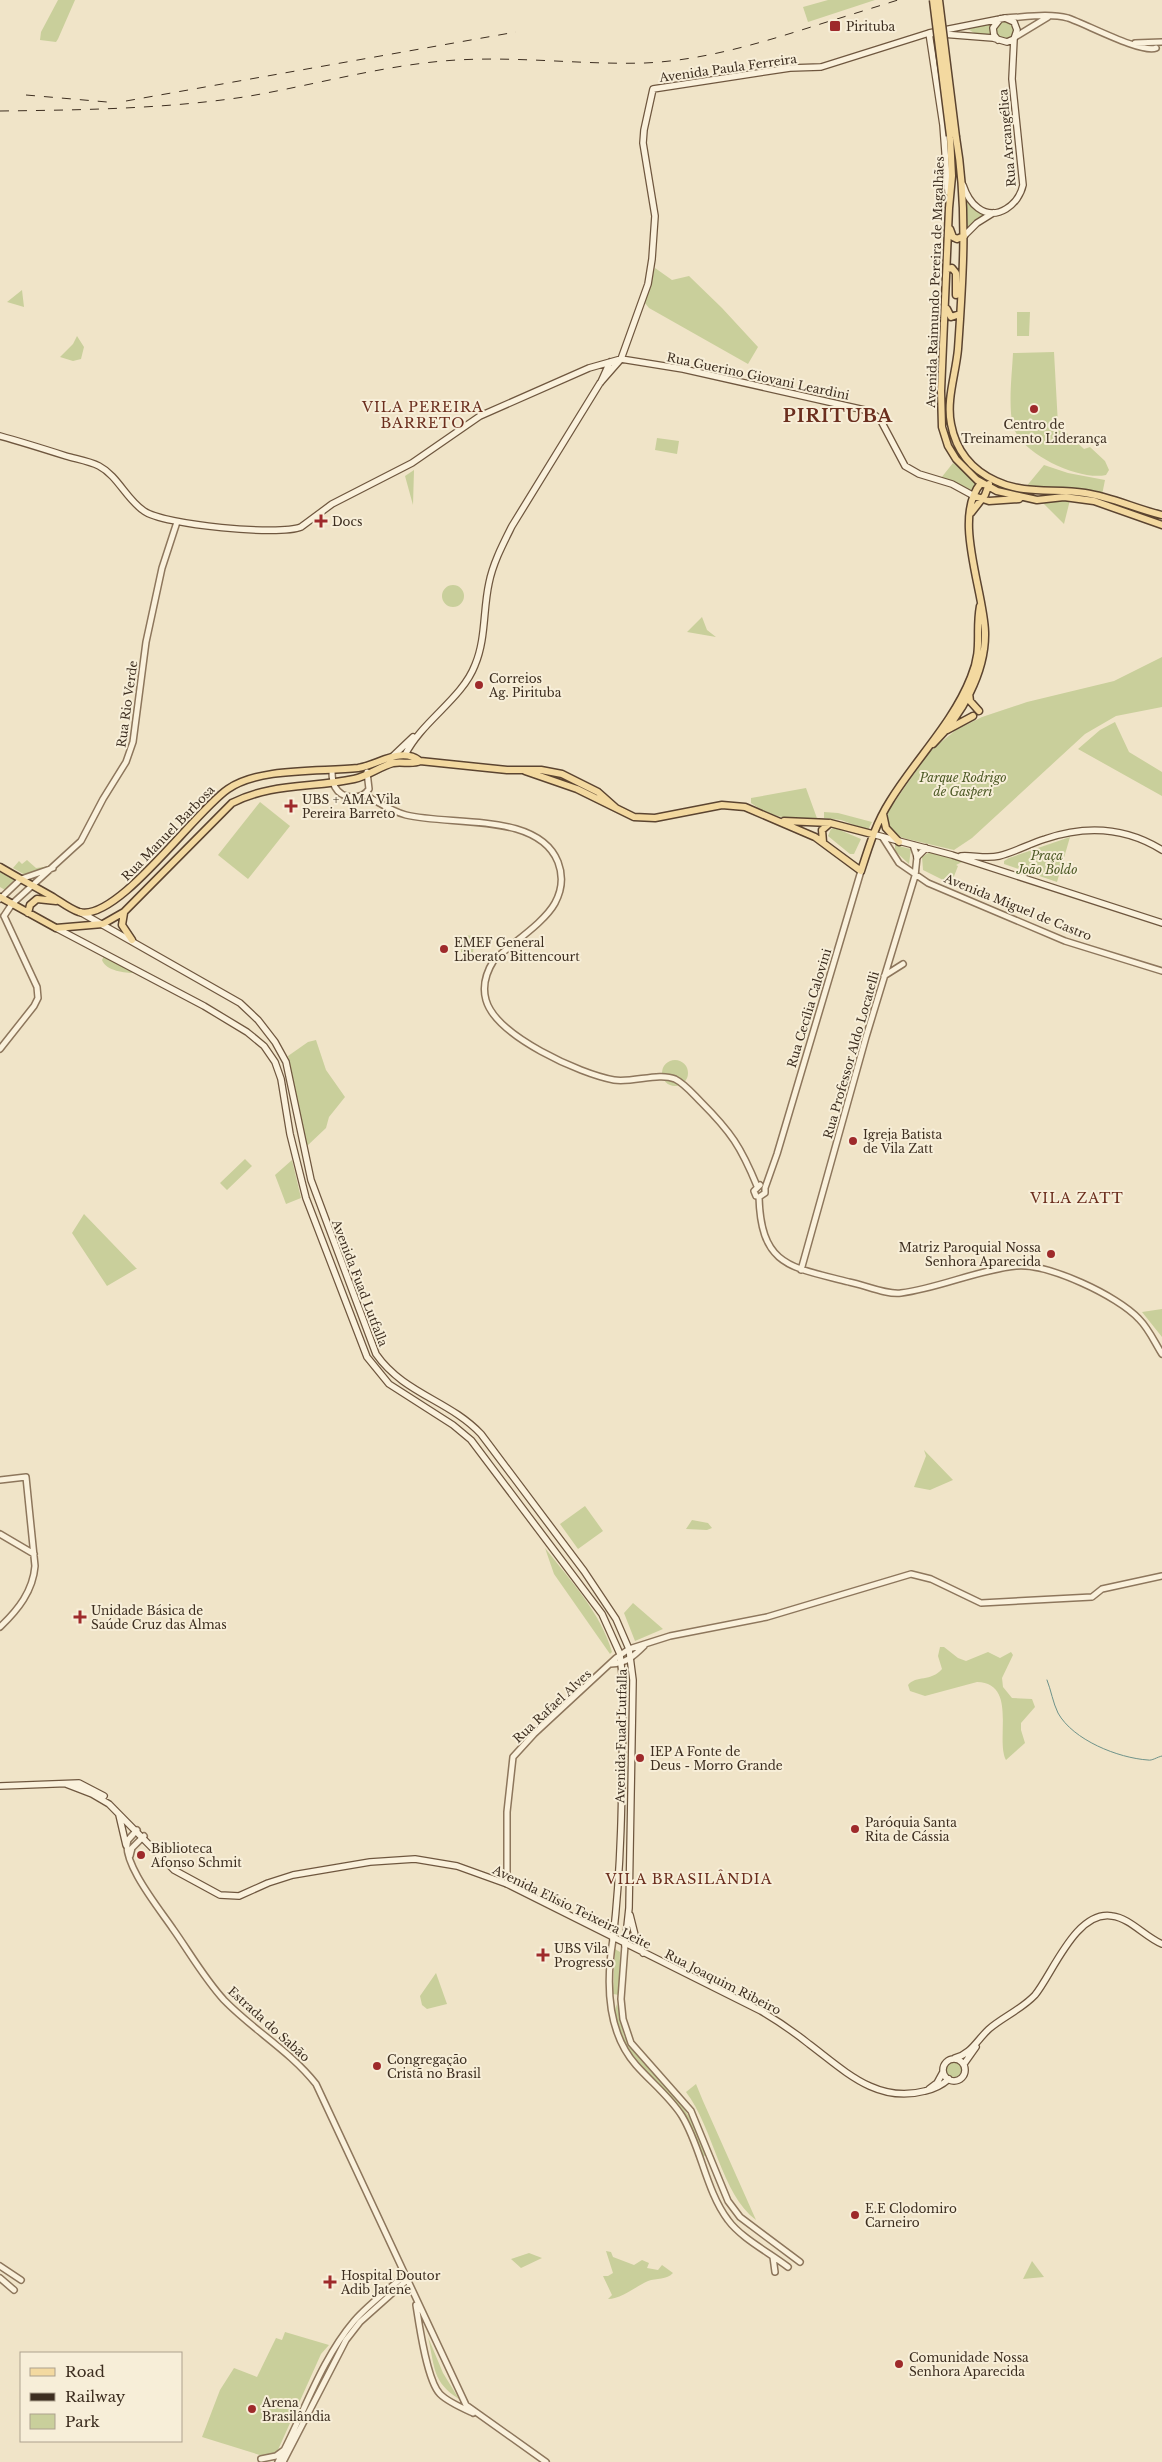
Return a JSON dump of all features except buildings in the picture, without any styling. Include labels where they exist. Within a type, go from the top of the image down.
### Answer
[{"type":"main road","name":"Avenida Raimundo Pereira de Magalhães","points":[[933,0],[953,136],[963,185],[964,236],[960,314],[956,370],[950,412],[951,424],[959,448],[965,458],[984,474],[1020,490],[1087,493],[1162,515]]},
{"type":"main road","points":[[939,0],[953,136]]},
{"type":"main road","points":[[1001,41],[994,35],[993,28],[996,22],[1003,18]]},
{"type":"main road","points":[[1003,18],[1012,20],[1016,26],[1014,38],[1001,41],[929,33],[1003,18]]},
{"type":"main road","points":[[929,33],[943,126],[949,208]]},
{"type":"main road","name":"Avenida Paula Ferreira","points":[[621,358],[648,284],[652,259],[654,200],[643,143],[647,108],[653,89],[782,69],[822,67],[929,33]]},
{"type":"main road","name":"Rua Arcangélica","points":[[994,212],[1007,210],[1018,199],[1023,185],[1012,58],[1014,38]]},
{"type":"main road","name":"Rua Arcangélica","points":[[1001,41],[1012,58]]},
{"type":"main road","name":"Avenida Raimundo Pereira de Magalhães","points":[[953,136],[941,391],[942,427],[951,453],[981,483],[989,487],[1025,499],[1071,498],[1094,501],[1162,525]]},
{"type":"main road","points":[[963,185],[978,208],[986,212],[994,212]]},
{"type":"main road","points":[[948,218],[953,236],[957,239],[964,236],[977,223],[994,212]]},
{"type":"main road","points":[[947,269],[952,268],[956,273],[956,296],[960,302]]},
{"type":"main road","points":[[946,295],[949,316],[954,317],[960,314]]},
{"type":"main road","points":[[0,436],[98,465],[115,479],[135,504],[154,518],[177,522],[258,529],[298,528],[332,504],[412,463],[480,416],[590,368],[621,358]]},
{"type":"main road","points":[[600,383],[621,358]]},
{"type":"main road","name":"Rua Guerino Giovani Leardini","points":[[621,358],[683,369],[869,411],[880,419],[905,466],[919,474],[952,484],[974,496]]},
{"type":"main road","points":[[394,756],[419,733],[462,686],[475,666],[482,637],[489,583],[503,545],[512,526],[600,383],[610,362]]},
{"type":"main road","points":[[590,368],[597,375],[600,383]]},
{"type":"main road","points":[[970,514],[982,500],[989,487],[989,480],[984,474]]},
{"type":"main road","points":[[924,752],[946,730],[969,693],[984,650],[985,632],[969,533],[970,514],[974,496],[981,483]]},
{"type":"main road","points":[[974,496],[982,500],[995,501],[1025,499]]},
{"type":"main road","points":[[872,834],[884,811],[954,709],[971,677],[979,650],[978,617],[980,606]]},
{"type":"main road","points":[[946,730],[976,714],[970,701],[969,693]]},
{"type":"main road","points":[[399,762],[419,733]]},
{"type":"main road","points":[[405,755],[420,761],[524,771],[541,770],[565,775],[588,786],[616,808]]},
{"type":"main road","name":"Rua Manuel Barbosa","points":[[80,912],[100,909],[114,903],[228,788],[262,777],[365,767],[394,756],[405,755]]},
{"type":"main road","points":[[399,762],[415,763],[420,761]]},
{"type":"main road","name":"Rua Manuel Barbosa","points":[[103,924],[124,912],[232,802],[270,789],[333,782],[368,774],[399,762]]},
{"type":"main road","points":[[524,771],[589,794],[634,817],[655,818],[733,804],[745,807],[780,821],[823,842],[861,871]]},
{"type":"main road","points":[[557,784],[565,775]]},
{"type":"main road","points":[[588,786],[589,794]]},
{"type":"main road","points":[[884,811],[886,828],[899,842]]},
{"type":"main road","points":[[780,821],[830,823],[926,848],[1162,923]]},
{"type":"main road","points":[[823,842],[822,830],[830,823]]},
{"type":"main road","points":[[957,857],[999,856],[1044,839],[1080,830],[1110,829],[1134,836],[1162,850]]},
{"type":"main road","points":[[864,832],[869,843]]},
{"type":"main road","name":"Rua Cecília Calovini","points":[[861,871],[872,834]]},
{"type":"main road","points":[[917,857],[926,848]]},
{"type":"main road","points":[[997,869],[994,862],[999,856]]},
{"type":"main road","points":[[0,867],[80,912]]},
{"type":"main road","points":[[0,898],[56,928],[103,924]]},
{"type":"main road","points":[[28,913],[30,905],[37,900],[59,901]]},
{"type":"main road","name":"Avenida Fuad Lutfalla","points":[[80,912],[240,1002],[258,1020],[275,1042],[286,1062],[311,1180],[376,1354],[395,1377],[465,1419],[481,1434],[584,1571],[616,1619],[629,1649],[633,1689],[629,1908],[625,1945]]},
{"type":"main road","points":[[124,912],[122,925],[132,940]]},
{"type":"main road","name":"Avenida Fuad Lutfalla","points":[[56,928],[204,1006],[258,1039],[270,1053],[281,1079],[290,1134],[306,1198],[367,1357],[389,1384],[453,1425],[480,1450],[602,1614],[620,1654],[622,1663],[621,1854],[613,1938]]},
{"type":"main road","name":"Avenida Elísio Teixeira Leite","points":[[0,1786],[79,1783],[104,1796],[118,1807],[142,1838],[166,1864],[188,1879],[214,1893],[226,1897],[239,1896],[268,1883],[293,1875],[403,1859],[456,1866],[507,1884],[655,1959]]},
{"type":"main road","name":"Avenida Elísio Teixeira Leite","points":[[66,1784],[100,1797],[136,1830]]},
{"type":"main road","points":[[118,1812],[126,1845]]},
{"type":"main road","points":[[621,1854],[629,1857]]},
{"type":"main road","points":[[629,1908],[634,1934],[644,1954]]},
{"type":"main road","points":[[964,2064],[989,2029],[1033,1997],[1067,1945],[1080,1930],[1094,1920],[1105,1916],[1120,1918],[1162,1944]]},
{"type":"main road","name":"Rua Joaquim Ribeiro","points":[[655,1959],[782,2023],[854,2078],[881,2092],[905,2095],[927,2091]]},
{"type":"main road","points":[[927,2091],[937,2083],[944,2072],[946,2063],[966,2054],[978,2043]]},
{"type":"main road","points":[[927,2091],[940,2087],[949,2080],[956,2081],[963,2077],[966,2071],[964,2064],[954,2058]]},
{"type":"main road","points":[[944,2072],[949,2080]]},
{"type":"street","points":[[1014,38],[1051,16]]},
{"type":"street","points":[[1003,18],[1051,16],[1069,18],[1132,44],[1155,46],[1162,42]]},
{"type":"street","name":"Rua Rio Verde","points":[[2,917],[12,904],[81,842],[131,751],[146,642],[162,568],[177,522]]},
{"type":"street","points":[[365,767],[370,785],[365,795]]},
{"type":"street","points":[[332,771],[335,788],[341,793],[356,798],[365,795],[405,815],[499,825],[531,832],[541,839],[550,848],[560,868],[559,892],[548,912],[499,956],[490,968],[485,985],[486,999],[493,1014],[540,1051],[585,1072],[616,1080],[663,1077],[679,1082],[722,1123],[735,1139],[757,1186],[764,1188]]},
{"type":"street","name":"Avenida Miguel de Castro","points":[[883,838],[899,863],[915,876],[1065,941],[1162,971]]},
{"type":"street","name":"Rua Professor Aldo Locatelli","points":[[801,1270],[883,977],[915,876],[917,857],[913,846]]},
{"type":"street","name":"Rua Rio Verde","points":[[0,898],[21,879],[53,868]]},
{"type":"street","name":"Rua Cecília Calovini","points":[[759,1197],[764,1195],[764,1188],[777,1154],[861,871]]},
{"type":"street","points":[[0,1049],[34,1006],[38,998],[37,988],[2,917]]},
{"type":"street","points":[[883,977],[903,964]]},
{"type":"street","points":[[757,1186],[754,1192],[759,1197],[762,1228],[775,1254],[801,1270],[899,1293],[1017,1266],[1045,1271],[1084,1283],[1118,1302],[1140,1320],[1162,1354]]},
{"type":"street","points":[[0,1480],[26,1477],[34,1554],[34,1571],[30,1588],[17,1610],[0,1626]]},
{"type":"street","points":[[0,1534],[34,1554]]},
{"type":"street","points":[[610,1664],[622,1663],[631,1659],[645,1646],[681,1633],[767,1617],[911,1574],[931,1579],[981,1603],[1092,1597],[1102,1589],[1162,1576]]},
{"type":"street","name":"Rua Rafael Alves","points":[[507,1884],[507,1812],[514,1756],[554,1715],[620,1654],[629,1649],[645,1646]]},
{"type":"street","points":[[126,1845],[136,1830]]},
{"type":"street","points":[[130,1857],[132,1848],[142,1838]]},
{"type":"street","name":"Estrada do Sabão","points":[[126,1845],[130,1857],[152,1900],[214,1988],[226,2001],[304,2068],[316,2084],[466,2405],[546,2462]]},
{"type":"street","points":[[613,1938],[610,1998],[612,2020],[627,2054],[682,2117],[700,2162],[728,2219],[788,2267]]},
{"type":"street","points":[[625,1945],[622,1999],[623,2019],[631,2043],[691,2112],[728,2201],[740,2217],[800,2262]]},
{"type":"street","points":[[610,1998],[622,1999]]},
{"type":"street","points":[[700,2162],[711,2158]]},
{"type":"street","points":[[773,2256],[775,2272]]},
{"type":"street","points":[[0,2266],[21,2280]]},
{"type":"street","points":[[0,2278],[14,2290]]},
{"type":"street","points":[[283,2462],[346,2340],[360,2322],[396,2290],[406,2278]]},
{"type":"street","points":[[278,2462],[320,2377],[345,2333],[355,2320],[406,2278]]},
{"type":"street","points":[[396,2290],[401,2288],[412,2292]]},
{"type":"street","name":"Estrada do Sabão","points":[[415,2299],[421,2332],[436,2388],[452,2402],[482,2417]]},
{"type":"street","points":[[421,2332],[427,2327],[432,2332]]},
{"type":"street","points":[[261,2459],[276,2456],[286,2448]]},
{"type":"green space","points":[[58,0],[75,0],[56,42],[40,40],[41,32]]},
{"type":"green space","points":[[828,0],[875,0],[808,22],[803,7]]},
{"type":"green space","points":[[997,20],[992,38],[976,34],[966,28]]},
{"type":"green space","points":[[1001,21],[1009,21],[1014,26],[1012,37],[1001,39],[996,34],[996,26]]},
{"type":"green space","points":[[964,193],[989,214],[966,232]]},
{"type":"green space","points":[[655,268],[672,280],[689,276],[722,308],[758,347],[748,364],[649,308],[645,303]]},
{"type":"green space","points":[[22,290],[24,307],[7,302]]},
{"type":"green space","points":[[1017,312],[1030,312],[1029,336],[1017,336]]},
{"type":"green space","points":[[77,336],[84,347],[81,359],[73,361],[60,357],[73,344]]},
{"type":"green space","name":"Centro de Treinamento Liderança","points":[[1054,352],[1058,425],[1084,449],[1090,447],[1105,461],[1109,470],[1106,475],[1081,474],[1052,463],[1027,446],[1018,436],[1013,426],[1011,400],[1013,353]]},
{"type":"green space","points":[[657,438],[679,441],[677,454],[655,450]]},
{"type":"green space","points":[[953,463],[976,480],[975,489],[968,490],[941,478]]},
{"type":"green space","points":[[1044,465],[1068,473],[1105,480],[1102,495],[1025,488]]},
{"type":"green space","points":[[414,470],[413,505],[405,476]]},
{"type":"green space","points":[[1070,500],[1064,524],[1043,503]]},
{"type":"green space","points":[[453,585],[461,588],[464,596],[461,604],[453,607],[445,604],[442,596],[445,588]]},
{"type":"green space","points":[[702,617],[707,630],[716,637],[687,632]]},
{"type":"green space","name":"Parque Rodrigo de Gasperi","points":[[1162,657],[1162,707],[1116,716],[1085,734],[972,838],[954,850],[903,838],[889,831],[886,819],[889,810],[929,752],[956,730],[982,717],[1027,702],[1114,681]]},
{"type":"green space","points":[[1115,722],[1129,752],[1162,772],[1162,796],[1078,749],[1100,730]]},
{"type":"green space","points":[[806,788],[818,821],[775,815],[751,803],[751,798]]},
{"type":"green space","points":[[260,802],[290,826],[248,879],[218,855]]},
{"type":"green space","points":[[824,812],[838,813],[872,822],[868,830],[841,820],[824,818]]},
{"type":"green space","points":[[835,828],[861,839],[854,854],[850,854],[828,836],[831,829]]},
{"type":"green space","name":"Praça João Boldo","points":[[1070,837],[1057,882],[1004,864],[1004,861],[1009,858]]},
{"type":"green space","points":[[895,845],[911,849],[909,864],[895,851]]},
{"type":"green space","points":[[931,851],[964,861],[956,865],[958,866],[951,884],[923,870],[922,857]]},
{"type":"green space","points":[[27,860],[36,868],[51,866],[27,876],[13,868],[19,861],[22,864]]},
{"type":"green space","points":[[0,871],[15,879],[5,890],[0,887]]},
{"type":"green space","points":[[463,935],[475,936],[473,953],[461,952]]},
{"type":"green space","points":[[104,956],[135,973],[121,972],[107,967],[102,960]]},
{"type":"green space","points":[[316,1040],[326,1070],[345,1097],[329,1117],[326,1128],[307,1146],[288,1056],[308,1042]]},
{"type":"green space","points":[[675,1060],[684,1064],[688,1073],[684,1082],[675,1086],[666,1082],[662,1073],[666,1064]]},
{"type":"green space","points":[[245,1159],[252,1166],[227,1190],[220,1183]]},
{"type":"green space","points":[[292,1160],[301,1198],[286,1204],[275,1175]]},
{"type":"green space","points":[[84,1214],[137,1269],[107,1286],[72,1233]]},
{"type":"green space","points":[[1162,1309],[1162,1337],[1142,1312]]},
{"type":"green space","points":[[924,1450],[953,1480],[930,1490],[914,1487],[926,1456]]},
{"type":"green space","points":[[585,1506],[603,1531],[578,1549],[560,1524]]},
{"type":"green space","points":[[692,1520],[708,1523],[712,1528],[707,1530],[686,1529]]},
{"type":"green space","points":[[545,1548],[593,1610],[607,1638],[612,1652],[610,1654],[554,1574]]},
{"type":"green space","points":[[633,1603],[663,1629],[635,1641],[624,1613]]},
{"type":"green space","points":[[940,1647],[944,1647],[958,1658],[966,1661],[988,1652],[1000,1658],[1011,1652],[1013,1655],[1002,1678],[1003,1687],[1012,1698],[1032,1699],[1035,1707],[1021,1723],[1025,1743],[1006,1760],[1003,1751],[1003,1714],[1001,1702],[997,1692],[990,1685],[977,1682],[925,1696],[910,1691],[908,1685],[911,1682],[933,1676],[942,1669],[938,1656]]},
{"type":"green space","points":[[615,1949],[620,1952],[619,1995],[613,1994]]},
{"type":"green space","points":[[436,1973],[447,2004],[427,2009],[422,2005],[420,1996]]},
{"type":"green space","points":[[617,2004],[624,2036],[632,2049],[682,2106],[690,2118],[706,2155],[702,2157],[691,2127],[682,2111],[626,2046],[618,2032],[615,2017]]},
{"type":"green space","points":[[955,2061],[963,2066],[964,2070],[959,2078],[955,2079],[947,2074],[946,2070],[951,2062]]},
{"type":"green space","points":[[696,2084],[756,2220],[744,2209],[734,2194],[696,2107],[686,2092]]},
{"type":"green space","points":[[606,2251],[611,2252],[613,2257],[634,2265],[642,2260],[649,2263],[647,2268],[658,2270],[662,2265],[673,2273],[665,2278],[648,2281],[623,2295],[608,2299],[612,2295],[603,2276],[613,2273]]},
{"type":"green space","points":[[529,2253],[542,2258],[521,2268],[511,2259]]},
{"type":"green space","points":[[1032,2261],[1044,2277],[1023,2279]]},
{"type":"green space","points":[[285,2332],[329,2345],[321,2354],[277,2452],[263,2456],[202,2437],[220,2390],[234,2368],[257,2377],[276,2338],[282,2340]]},
{"type":"green space","points":[[428,2337],[443,2373],[459,2399],[450,2393],[439,2380]]},
{"type":"waterway","points":[[1047,1680],[1058,1713],[1065,1723],[1085,1739],[1097,1746],[1136,1759],[1150,1760],[1162,1756]]},
{"type":"railway","points":[[837,19],[898,0]]},
{"type":"railway","points":[[0,111],[122,108],[214,101],[269,93],[368,72],[468,59],[620,63],[669,61],[739,48],[830,21]]},
{"type":"railway","points":[[126,101],[516,32]]},
{"type":"railway","points":[[26,95],[107,102]]},
{"type":"place","name":"Pirituba","points":[[835,26]]},
{"type":"place","name":"Centro de Treinamento Liderança","points":[[1034,409]]},
{"type":"place","name":"Docs","points":[[321,521]]},
{"type":"place","name":"Correios Ag. Pirituba","points":[[479,685]]},
{"type":"place","name":"UBS + AMA Vila Pereira Barreto","points":[[291,806]]},
{"type":"place","name":"EMEF General Liberato Bittencourt","points":[[444,949]]},
{"type":"place","name":"Igreja Batista de Vila Zatt","points":[[853,1141]]},
{"type":"place","name":"Matriz Paroquial Nossa Senhora Aparecida","points":[[1051,1254]]},
{"type":"place","name":"Unidade Básica de Saúde Cruz das Almas","points":[[80,1617]]},
{"type":"place","name":"IEP A Fonte de Deus - Morro Grande","points":[[640,1758]]},
{"type":"place","name":"Paróquia Santa Rita de Cássia","points":[[855,1829]]},
{"type":"place","name":"Biblioteca Afonso Schmit","points":[[141,1855]]},
{"type":"place","name":"UBS Vila Progresso","points":[[543,1955]]},
{"type":"place","name":"Congregação Cristã no Brasil","points":[[377,2066]]},
{"type":"place","name":"E.E Clodomiro Carneiro","points":[[855,2215]]},
{"type":"place","name":"Hospital Doutor Adib Jatene","points":[[330,2282]]},
{"type":"place","name":"Comunidade Nossa Senhora Aparecida","points":[[899,2364]]},
{"type":"place","name":"Arena Brasilândia","points":[[252,2409]]},
{"type":"district","name":"VILA PEREIRA BARRETO","points":[[423,416]]},
{"type":"district","name":"PIRITUBA","points":[[838,416]]},
{"type":"district","name":"VILA ZATT","points":[[1077,1198]]},
{"type":"district","name":"VILA BRASILÂNDIA","points":[[689,1879]]}]
